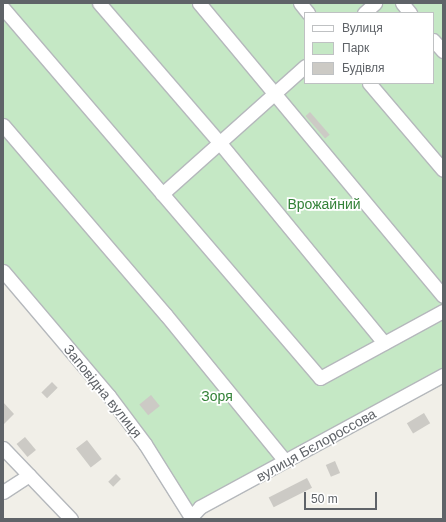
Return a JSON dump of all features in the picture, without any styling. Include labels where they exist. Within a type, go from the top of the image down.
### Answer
[{"type":"street","points":[[99,3],[219,142],[384,343]]},
{"type":"street","points":[[199,3],[275,92],[443,296]]},
{"type":"street","points":[[300,3],[307,12]]},
{"type":"street","points":[[365,12],[375,3]]},
{"type":"street","points":[[402,3],[409,12]]},
{"type":"street","points":[[3,8],[320,378],[443,310]]},
{"type":"street","points":[[434,41],[443,51]]},
{"type":"street","points":[[162,194],[304,67]]},
{"type":"street","points":[[369,84],[443,170]]},
{"type":"street","points":[[3,125],[166,315],[285,461]]},
{"type":"street","name":"Заповідна вулиця","points":[[3,271],[99,384],[145,444],[192,518]]},
{"type":"street","name":"вулиця Бєлороссова","points":[[192,518],[200,507],[443,375]]},
{"type":"street","points":[[3,448],[71,519]]},
{"type":"street","points":[[3,492],[29,475]]},
{"type":"green space","points":[[3,3],[443,3],[443,375],[191,517],[172,484],[3,271]]},
{"type":"building","points":[[310,112],[330,135],[325,139],[305,116]]},
{"type":"building","points":[[52,382],[58,388],[47,398],[41,393]]},
{"type":"building","points":[[151,395],[160,406],[148,415],[139,404]]},
{"type":"building","points":[[3,402],[14,414],[3,425]]},
{"type":"building","points":[[424,413],[430,423],[413,434],[407,423]]},
{"type":"building","points":[[25,437],[36,450],[28,457],[17,444]]},
{"type":"building","points":[[87,440],[102,459],[91,468],[76,449]]},
{"type":"building","points":[[335,461],[340,473],[331,477],[326,465]]},
{"type":"building","points":[[116,474],[121,479],[113,487],[108,482]]},
{"type":"building","points":[[307,478],[312,488],[274,507],[269,498]]},
{"type":"park label","name":"Врожайний","points":[[324,204]]},
{"type":"park label","name":"Зоря","points":[[217,396]]}]
